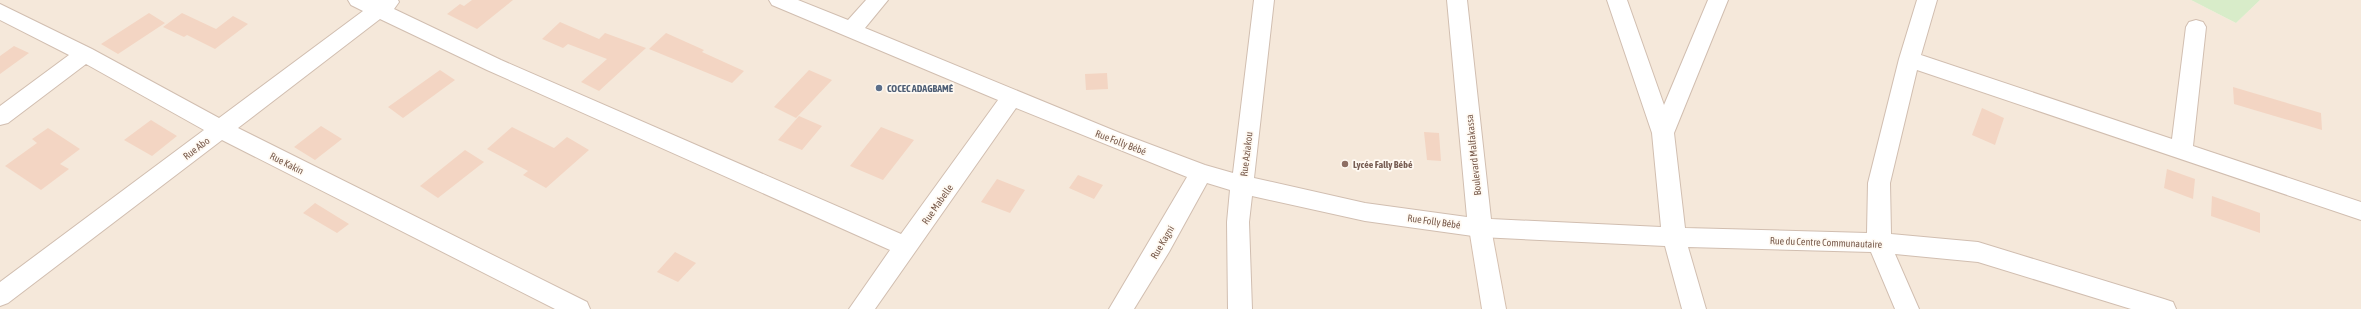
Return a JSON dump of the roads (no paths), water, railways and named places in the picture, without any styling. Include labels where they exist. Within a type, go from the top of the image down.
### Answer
[{"type":"street","points":[[358,0],[385,5],[508,72],[906,247]]},
{"type":"street","name":"Rue Folly Bébé","points":[[779,0],[1011,99],[1201,173],[1243,185],[1365,212],[1480,228]]},
{"type":"street","points":[[851,30],[878,0]]},
{"type":"street","name":"Boulevard Malfakassa","points":[[1457,0],[1480,228],[1494,309]]},
{"type":"street","points":[[1618,0],[1663,134],[1674,237],[1694,309]]},
{"type":"street","points":[[1663,134],[1718,0]]},
{"type":"street","points":[[1907,309],[1879,243],[1879,183],[1909,59],[1927,0]]},
{"type":"street","name":"Rue Aziakou","points":[[1240,309],[1238,222],[1243,185],[1260,1]]},
{"type":"street","name":"Rue Abo","points":[[0,296],[385,5]]},
{"type":"street","name":"Rue Kakin","points":[[0,11],[85,54],[220,129],[578,309]]},
{"type":"street","points":[[2182,150],[2196,27]]},
{"type":"street","points":[[0,117],[85,54]]},
{"type":"street","points":[[1909,59],[2361,211]]},
{"type":"street","name":"Rue Mabelle","points":[[862,309],[1011,99]]},
{"type":"street","name":"Rue Kagni","points":[[1121,309],[1161,245],[1201,173]]},
{"type":"street","name":"Rue du Centre Communautaire","points":[[1480,228],[1674,237],[1879,243],[1978,252],[2159,308]]},
{"type":"place","name":"COCEC ADAGBAMÉ","points":[[879,88]]},
{"type":"place","name":"Lycée Fally Bébé","points":[[1345,164]]}]
